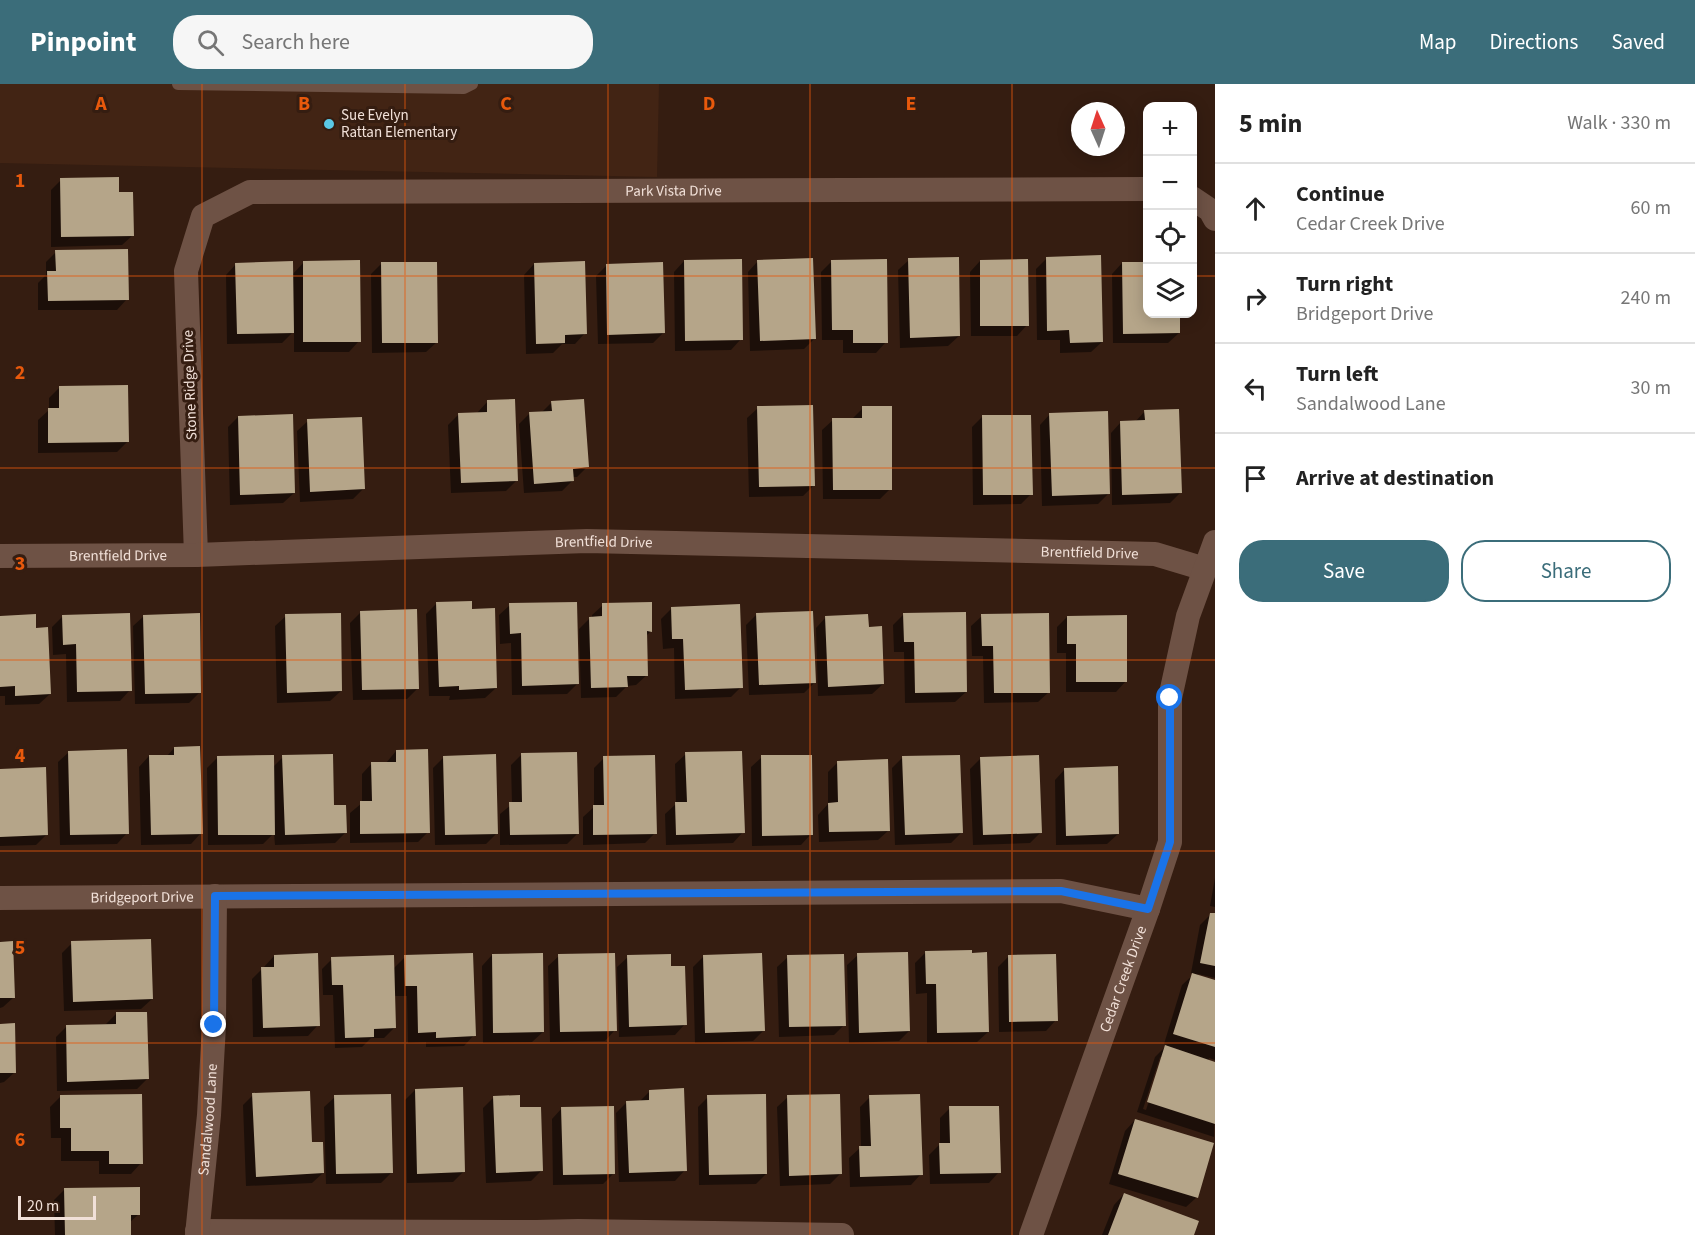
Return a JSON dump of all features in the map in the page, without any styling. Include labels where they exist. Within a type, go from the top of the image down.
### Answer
[{"type":"street","name":"Park Vista Drive","points":[[203,216],[250,192],[1143,189]]},
{"type":"street","name":"Stone Ridge Drive","points":[[196,555],[186,271],[203,216]]},
{"type":"street","name":"Brentfield Drive","points":[[0,556],[196,555],[587,541],[1155,554],[1205,569]]},
{"type":"street","name":"Cedar Creek Drive","points":[[1031,1235],[1170,842],[1170,698],[1188,616],[1215,542]]},
{"type":"street","name":"Bridgeport Drive","points":[[0,898],[1061,891],[1148,909]]},
{"type":"street","name":"Sandalwood Lane","points":[[197,1233],[209,1115],[214,1025],[215,896]]},
{"type":"street","points":[[197,1233],[536,1234],[578,1231],[842,1235]]},
{"type":"lane","points":[[178,84],[464,88],[472,84]]},
{"type":"shaded area","name":"Sue Evelyn Rattan Elementary","points":[[0,84],[659,84],[657,177],[0,163]]},
{"type":"building","points":[[119,177],[119,192],[133,192],[134,236],[61,237],[60,178]]},
{"type":"building","points":[[128,249],[129,300],[48,301],[47,271],[56,271],[55,250]]},
{"type":"building","points":[[1101,255],[1103,342],[1070,343],[1069,330],[1047,331],[1046,257]]},
{"type":"building","points":[[959,257],[960,336],[910,338],[908,258]]},
{"type":"building","points":[[813,258],[816,339],[760,341],[757,260]]},
{"type":"building","points":[[742,259],[743,340],[685,341],[684,260]]},
{"type":"building","points":[[887,259],[888,343],[853,343],[853,330],[832,330],[831,260]]},
{"type":"building","points":[[1028,259],[1029,326],[980,326],[980,260]]},
{"type":"building","points":[[360,260],[361,342],[303,342],[303,261]]},
{"type":"building","points":[[293,261],[294,333],[237,334],[235,263]]},
{"type":"building","points":[[585,261],[587,334],[565,335],[565,343],[536,344],[534,263]]},
{"type":"building","points":[[381,262],[437,262],[438,343],[382,343]]},
{"type":"building","points":[[663,262],[665,333],[607,335],[606,264]]},
{"type":"building","points":[[1122,262],[1143,262],[1143,318],[1180,318],[1180,333],[1123,334]]},
{"type":"building","points":[[128,385],[129,442],[48,443],[48,408],[59,408],[59,386]]},
{"type":"building","points":[[515,399],[518,481],[461,483],[458,413],[487,412],[487,400]]},
{"type":"building","points":[[584,399],[589,467],[573,469],[574,481],[534,484],[529,412],[552,411],[551,401]]},
{"type":"building","points":[[813,405],[815,486],[759,487],[757,406]]},
{"type":"building","points":[[862,406],[892,406],[892,490],[833,490],[832,418],[862,418]]},
{"type":"building","points":[[1179,409],[1182,493],[1122,495],[1120,421],[1145,420],[1144,410]]},
{"type":"building","points":[[1108,411],[1110,494],[1052,496],[1049,413]]},
{"type":"building","points":[[293,414],[295,493],[240,495],[238,416]]},
{"type":"building","points":[[982,415],[1031,415],[1033,495],[983,495]]},
{"type":"building","points":[[362,417],[365,489],[310,492],[307,419]]},
{"type":"building","points":[[472,601],[472,609],[495,608],[497,688],[459,690],[459,686],[439,687],[436,602]]},
{"type":"building","points":[[577,602],[579,684],[522,686],[521,633],[510,634],[509,603]]},
{"type":"building","points":[[652,602],[652,632],[647,631],[648,676],[627,676],[628,687],[591,688],[589,617],[602,616],[602,603]]},
{"type":"building","points":[[740,604],[743,688],[685,690],[683,639],[672,639],[671,607]]},
{"type":"building","points":[[417,609],[419,689],[362,690],[360,611]]},
{"type":"building","points":[[813,611],[816,683],[759,685],[756,613]]},
{"type":"building","points":[[966,612],[967,692],[915,693],[914,642],[904,642],[903,613]]},
{"type":"building","points":[[130,613],[132,691],[77,692],[76,644],[63,645],[62,615]]},
{"type":"building","points":[[200,613],[201,693],[145,694],[143,615]]},
{"type":"building","points":[[341,613],[342,691],[287,693],[285,614]]},
{"type":"building","points":[[1049,613],[1050,693],[994,693],[993,646],[982,646],[981,614]]},
{"type":"building","points":[[36,614],[36,628],[48,627],[51,694],[15,696],[15,686],[0,687],[0,616]]},
{"type":"building","points":[[868,614],[869,627],[882,626],[884,684],[828,687],[825,616]]},
{"type":"building","points":[[1127,615],[1127,682],[1076,682],[1076,644],[1067,644],[1067,616]]},
{"type":"building","points":[[200,746],[203,834],[151,835],[149,755],[174,755],[174,747]]},
{"type":"building","points":[[127,749],[129,834],[70,835],[68,751]]},
{"type":"building","points":[[428,749],[430,833],[360,834],[360,801],[372,801],[371,762],[396,762],[396,750]]},
{"type":"building","points":[[742,751],[745,833],[676,835],[675,802],[687,802],[685,752]]},
{"type":"building","points":[[577,752],[579,834],[510,835],[509,802],[522,802],[521,753]]},
{"type":"building","points":[[333,754],[334,805],[346,805],[347,833],[285,835],[282,755]]},
{"type":"building","points":[[496,754],[498,834],[445,835],[443,756]]},
{"type":"building","points":[[274,755],[275,835],[218,835],[217,756]]},
{"type":"building","points":[[655,755],[657,834],[593,835],[593,805],[604,805],[603,756]]},
{"type":"building","points":[[761,755],[812,755],[813,835],[762,836]]},
{"type":"building","points":[[960,755],[963,833],[905,835],[902,756]]},
{"type":"building","points":[[1039,755],[1042,833],[983,835],[980,757]]},
{"type":"building","points":[[888,759],[890,831],[829,832],[828,803],[838,802],[837,761]]},
{"type":"building","points":[[1118,766],[1119,834],[1066,836],[1064,768]]},
{"type":"building","points":[[46,767],[48,835],[0,837],[0,769]]},
{"type":"building","points":[[1210,913],[1215,913],[1215,966],[1200,963]]},
{"type":"building","points":[[151,939],[153,999],[73,1002],[71,941]]},
{"type":"building","points":[[13,941],[15,998],[0,998],[0,942]]},
{"type":"building","points":[[972,950],[972,953],[987,952],[989,1032],[937,1033],[936,984],[926,984],[925,951]]},
{"type":"building","points":[[908,952],[910,1031],[859,1033],[857,953]]},
{"type":"building","points":[[318,953],[320,1026],[263,1028],[261,967],[274,967],[274,955]]},
{"type":"building","points":[[473,953],[476,1036],[436,1038],[436,1032],[418,1033],[417,986],[405,986],[404,955]]},
{"type":"building","points":[[543,953],[544,1032],[493,1033],[492,954]]},
{"type":"building","points":[[615,953],[617,1031],[560,1032],[558,954]]},
{"type":"building","points":[[762,953],[765,1031],[705,1033],[703,955]]},
{"type":"building","points":[[671,954],[671,966],[685,966],[687,1025],[629,1027],[627,955]]},
{"type":"building","points":[[844,954],[846,1026],[789,1027],[787,955]]},
{"type":"building","points":[[1056,954],[1058,1021],[1009,1022],[1008,955]]},
{"type":"building","points":[[394,955],[396,1028],[374,1029],[374,1037],[345,1038],[343,985],[332,985],[331,957]]},
{"type":"building","points":[[1192,973],[1215,980],[1215,1047],[1173,1034]]},
{"type":"building","points":[[116,1012],[147,1012],[149,1079],[67,1082],[66,1025],[116,1024]]},
{"type":"building","points":[[15,1023],[16,1073],[0,1073],[0,1024]]},
{"type":"building","points":[[1165,1045],[1215,1062],[1215,1124],[1147,1102]]},
{"type":"building","points":[[463,1087],[465,1172],[417,1174],[415,1089]]},
{"type":"building","points":[[684,1088],[687,1171],[629,1173],[626,1101],[649,1100],[649,1090]]},
{"type":"building","points":[[310,1091],[312,1142],[323,1142],[324,1173],[256,1177],[252,1093]]},
{"type":"building","points":[[142,1094],[143,1164],[109,1164],[109,1151],[71,1151],[71,1128],[60,1128],[60,1095]]},
{"type":"building","points":[[391,1094],[393,1173],[336,1174],[334,1095]]},
{"type":"building","points":[[766,1094],[767,1174],[709,1175],[707,1095]]},
{"type":"building","points":[[840,1094],[842,1174],[789,1176],[787,1095]]},
{"type":"building","points":[[920,1094],[923,1175],[860,1177],[859,1146],[871,1146],[869,1095]]},
{"type":"building","points":[[520,1095],[520,1107],[541,1107],[543,1171],[496,1173],[493,1096]]},
{"type":"building","points":[[614,1106],[615,1174],[563,1175],[561,1107]]},
{"type":"building","points":[[949,1106],[999,1106],[1001,1173],[940,1174],[939,1143],[950,1143]]},
{"type":"building","points":[[1135,1119],[1214,1143],[1198,1198],[1118,1174]]},
{"type":"building","points":[[140,1187],[140,1215],[131,1215],[131,1235],[65,1235],[64,1188]]},
{"type":"building","points":[[1124,1193],[1199,1221],[1194,1235],[1108,1235]]},
{"type":"place","name":"Sue Evelyn Rattan Elementary","points":[[329,124]]},
{"type":"route","points":[[214,1025],[215,896],[1061,891],[1148,909],[1170,842],[1170,698]]}]
